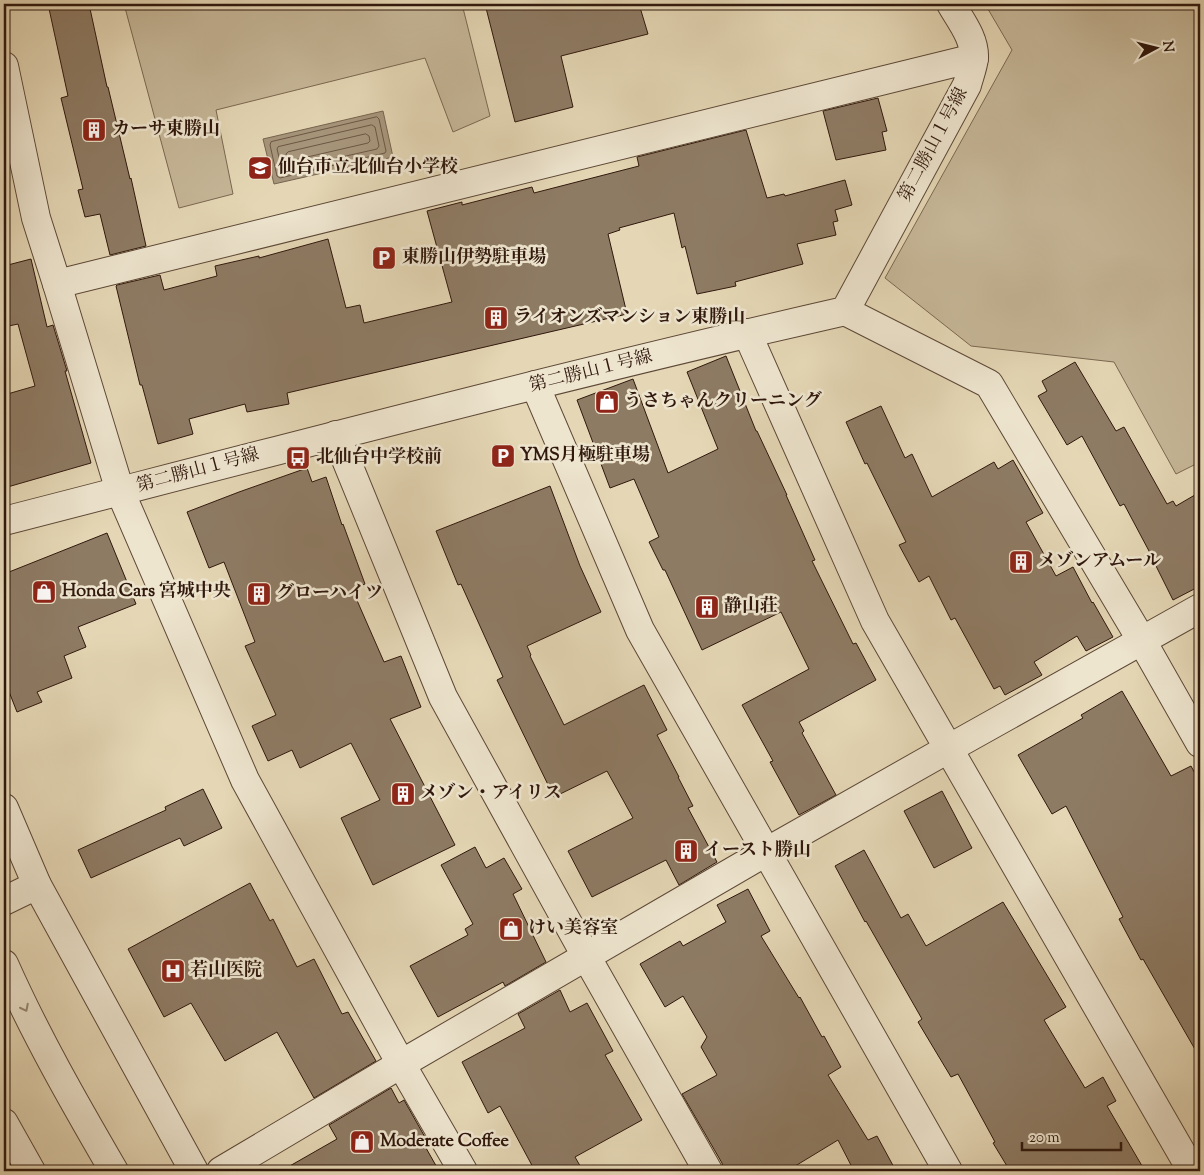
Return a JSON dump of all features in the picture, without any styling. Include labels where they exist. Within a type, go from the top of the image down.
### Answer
[{"type":"street","name":"第二勝山１号線","points":[[4,521],[535,385],[747,333],[846,311],[967,85],[974,58],[972,46],[968,34],[951,4]]},
{"type":"street","points":[[58,284],[974,58]]},
{"type":"street","points":[[4,66],[36,218],[58,284],[120,491],[245,780],[462,1171]]},
{"type":"street","points":[[846,311],[990,384],[1200,743]]},
{"type":"street","points":[[747,333],[875,621],[1192,1171]]},
{"type":"street","points":[[535,385],[640,630],[948,1171]]},
{"type":"street","points":[[336,435],[443,698],[708,1171]]},
{"type":"street","points":[[221,1171],[766,852],[1200,608]]},
{"type":"street","points":[[4,808],[37,885],[194,1171]]},
{"type":"street","points":[[4,901],[37,885]]},
{"type":"street","points":[[4,964],[14,988],[61,1079],[114,1171]]},
{"type":"street","points":[[4,1123],[31,1171]]},
{"type":"shaded area","points":[[124,4],[462,4],[490,116],[453,132],[425,58],[216,110],[233,194],[179,208]]},
{"type":"shaded area","points":[[985,4],[1200,4],[1200,462],[1176,474],[1114,362],[971,346],[885,278],[1012,50]]},
{"type":"water","points":[[383,111],[393,157],[274,184],[263,139]]},
{"type":"building","points":[[48,4],[89,4],[107,87],[131,178],[146,246],[110,255],[100,214],[85,217],[78,190],[83,189],[61,98],[68,96]]},
{"type":"building","points":[[485,4],[639,4],[648,34],[561,56],[573,107],[515,122]]},
{"type":"building","points":[[878,98],[887,131],[882,132],[886,150],[836,160],[823,111]]},
{"type":"building","points":[[746,130],[767,198],[784,194],[785,196],[845,180],[852,205],[835,210],[838,221],[833,222],[836,235],[797,244],[803,264],[735,282],[736,286],[697,294],[685,246],[682,248],[674,213],[619,228],[620,230],[608,234],[627,314],[287,393],[289,404],[247,412],[245,404],[189,419],[193,434],[158,444],[142,385],[140,385],[117,285],[160,275],[164,290],[217,276],[215,266],[259,256],[259,258],[328,239],[346,308],[360,305],[364,323],[452,302],[427,211],[462,202],[462,205],[532,187],[534,193],[639,166],[637,157]]},
{"type":"building","points":[[31,259],[47,327],[53,325],[91,463],[4,488],[4,395],[35,386],[18,324],[4,327],[4,266]]},
{"type":"building","points":[[726,356],[756,431],[787,495],[815,560],[812,561],[853,644],[856,643],[876,680],[799,722],[804,731],[802,733],[836,795],[799,815],[770,762],[773,761],[742,705],[809,669],[781,612],[702,650],[665,570],[663,570],[649,542],[659,537],[634,479],[610,488],[577,400],[633,379],[668,473],[718,449],[687,372]]},
{"type":"building","points":[[1075,362],[1116,431],[1124,427],[1167,504],[1173,501],[1176,506],[1200,492],[1200,586],[1173,600],[1124,504],[1120,506],[1082,436],[1067,445],[1038,396],[1047,391],[1042,381]]},
{"type":"building","points":[[881,406],[905,458],[912,454],[932,497],[994,462],[998,469],[1013,460],[1043,513],[1026,522],[1056,576],[1073,567],[1113,637],[1086,651],[1077,636],[1034,662],[1042,675],[1005,695],[1000,686],[994,689],[955,618],[951,620],[929,576],[919,582],[899,545],[906,542],[867,463],[865,464],[846,422]]},
{"type":"building","points":[[307,468],[312,482],[326,477],[365,584],[352,589],[384,662],[401,656],[421,707],[390,719],[455,845],[373,885],[341,818],[380,800],[351,743],[300,768],[292,750],[268,761],[252,726],[276,715],[245,646],[255,642],[224,562],[209,568],[187,512]]},
{"type":"building","points":[[550,486],[580,566],[601,612],[527,646],[530,656],[564,725],[644,685],[667,730],[657,735],[693,806],[688,808],[717,862],[679,885],[666,860],[592,897],[568,851],[633,818],[607,771],[554,797],[497,680],[503,677],[461,584],[458,585],[436,531]]},
{"type":"building","points":[[107,533],[136,604],[78,627],[86,647],[64,656],[72,678],[37,692],[42,702],[17,712],[4,679],[4,574]]},
{"type":"building","points":[[1122,691],[1171,776],[1191,766],[1200,783],[1200,1058],[1143,959],[1141,960],[1119,919],[1123,917],[1066,806],[1052,814],[1018,755],[1083,718],[1081,715]]},
{"type":"building","points":[[203,789],[222,828],[184,846],[180,838],[91,878],[78,850],[166,810],[165,807]]},
{"type":"building","points":[[942,791],[972,848],[934,868],[904,811]]},
{"type":"building","points":[[475,847],[486,868],[504,858],[522,889],[513,894],[546,962],[505,986],[503,982],[438,1017],[410,966],[468,935],[465,929],[473,924],[441,865]]},
{"type":"building","points":[[864,850],[901,918],[908,914],[926,946],[1003,902],[1066,1007],[1044,1020],[1085,1088],[1103,1077],[1116,1101],[1107,1106],[1145,1171],[1010,1171],[993,1143],[995,1142],[958,1074],[951,1077],[918,1022],[922,1019],[865,922],[835,866]]},
{"type":"building","points":[[250,883],[270,921],[273,919],[297,967],[314,959],[342,1014],[348,1012],[376,1061],[314,1098],[277,1032],[225,1061],[191,1003],[164,1017],[128,949]]},
{"type":"building","points":[[748,889],[770,931],[761,936],[800,997],[822,1037],[824,1036],[841,1067],[828,1075],[868,1140],[877,1136],[896,1171],[854,1171],[838,1140],[787,1171],[724,1171],[722,1163],[682,1094],[717,1075],[701,1047],[707,1037],[683,996],[665,1007],[640,964],[680,941],[683,946],[726,922],[717,905]]},
{"type":"building","points":[[560,990],[570,1012],[587,1003],[613,1051],[605,1055],[642,1120],[575,1157],[583,1171],[535,1171],[500,1106],[488,1113],[462,1062],[525,1028],[518,1014]]},
{"type":"building","points":[[391,1088],[399,1103],[404,1100],[430,1146],[426,1148],[439,1171],[281,1171],[337,1139],[329,1125]]},
{"type":"place","name":"カーサ東勝山","points":[[94,130]]},
{"type":"place","name":"仙台市立北仙台小学校","points":[[260,168]]},
{"type":"place","name":"東勝山伊勢駐車場","points":[[384,258]]},
{"type":"place","name":"ライオンズマンション東勝山","points":[[496,318]]},
{"type":"place","name":"うさちゃんクリーニング","points":[[607,402]]},
{"type":"place","name":"YMS月極駐車場","points":[[503,456]]},
{"type":"place","name":"北仙台中学校前","points":[[298,458]]},
{"type":"place","name":"メゾンアムール","points":[[1021,562]]},
{"type":"place","name":"Honda Cars 宮城中央","points":[[44,592]]},
{"type":"place","name":"グローハイツ","points":[[259,594]]},
{"type":"place","name":"静山荘","points":[[707,607]]},
{"type":"place","name":"メゾン・アイリス","points":[[403,794]]},
{"type":"place","name":"イースト勝山","points":[[686,851]]},
{"type":"place","name":"けい美容室","points":[[511,929]]},
{"type":"place","name":"若山医院","points":[[173,971]]},
{"type":"place","name":"Moderate Coffee","points":[[362,1142]]}]
